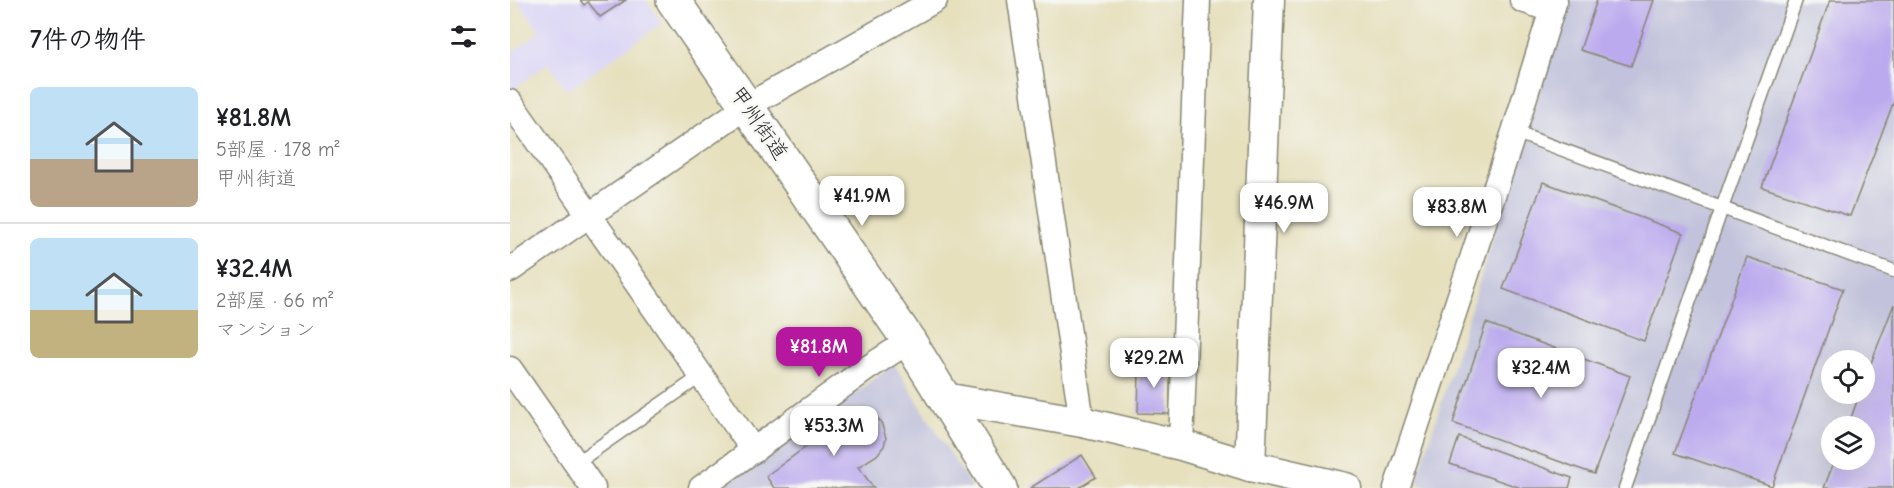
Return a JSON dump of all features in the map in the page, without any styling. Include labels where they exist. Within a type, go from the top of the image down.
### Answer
[{"type":"main road","name":"甲州街道","points":[[673,0],[909,341],[1000,488]]},
{"type":"street","points":[[510,270],[747,106],[935,0]]},
{"type":"street","points":[[1020,0],[1082,422]]},
{"type":"street","points":[[1181,445],[1198,0]]},
{"type":"street","points":[[1250,466],[1269,0]]},
{"type":"street","points":[[1396,488],[1514,132],[1553,5],[1522,0]]},
{"type":"street","points":[[510,102],[754,451]]},
{"type":"street","points":[[701,488],[866,369],[909,341]]},
{"type":"street","points":[[510,369],[593,488]]},
{"type":"street","points":[[944,398],[1082,422],[1181,445],[1250,466],[1346,488]]},
{"type":"lane","points":[[1625,488],[1796,0]]},
{"type":"lane","points":[[1514,132],[1894,272]]},
{"type":"lane","points":[[576,463],[701,376]]},
{"type":"shaded area","points":[[517,0],[646,0],[662,23],[567,91],[548,63],[510,92],[510,54],[540,32]]},
{"type":"shaded area","points":[[1568,0],[1894,0],[1894,488],[1435,488],[1416,483]]},
{"type":"shaded area","points":[[894,364],[972,488],[721,488],[849,398]]},
{"type":"building","points":[[580,0],[626,0],[600,17],[588,2],[584,5]]},
{"type":"building","points":[[1597,0],[1654,0],[1631,66],[1580,50]]},
{"type":"building","points":[[1830,0],[1894,0],[1894,101],[1850,216],[1762,187]]},
{"type":"building","points":[[1543,182],[1683,233],[1644,341],[1503,289]]},
{"type":"building","points":[[1747,257],[1843,289],[1772,486],[1675,453]]},
{"type":"building","points":[[1894,304],[1894,488],[1824,488],[1831,470],[1875,470],[1875,416],[1852,416],[1856,404],[1875,404],[1875,353]]},
{"type":"building","points":[[1486,323],[1630,376],[1594,474],[1453,423]]},
{"type":"building","points":[[1135,364],[1170,364],[1170,414],[1138,413],[1139,369],[1135,369]]},
{"type":"building","points":[[865,412],[875,416],[881,422],[886,438],[884,446],[877,455],[858,467],[874,488],[774,488],[766,476],[850,415]]},
{"type":"building","points":[[1459,437],[1572,478],[1569,488],[1521,488],[1450,464]]},
{"type":"building","points":[[1082,455],[1096,477],[1079,488],[1030,488]]}]
